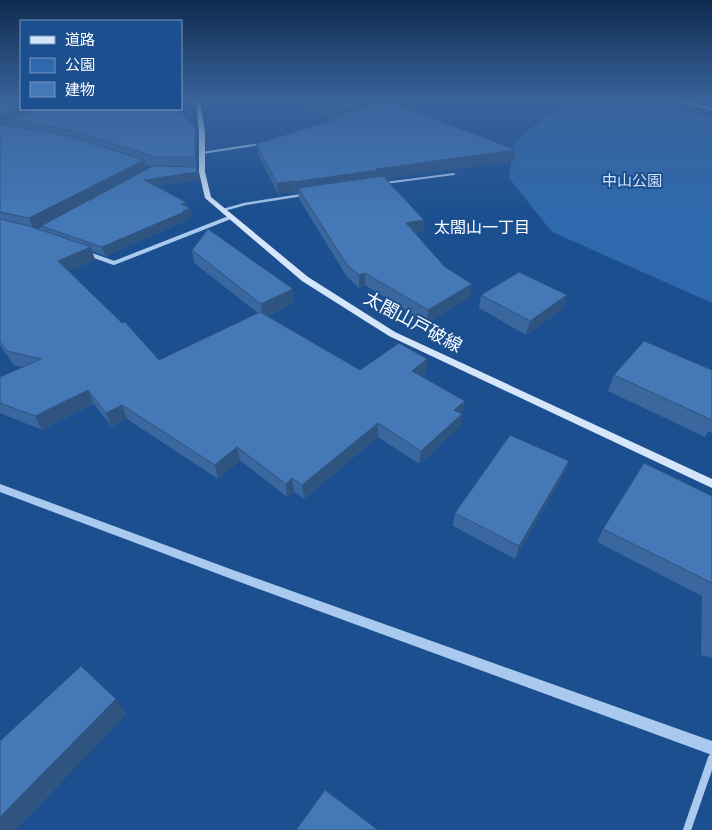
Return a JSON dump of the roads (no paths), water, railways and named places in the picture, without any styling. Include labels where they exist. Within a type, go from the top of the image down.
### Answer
[{"type":"main road","name":"太閤山戸破線","points":[[201,139],[202,172],[208,198],[305,279],[392,334],[712,484]]},
{"type":"street","points":[[193,172],[202,172]]},
{"type":"street","points":[[87,254],[114,263],[231,217]]},
{"type":"street","points":[[0,488],[233,575],[712,748]]},
{"type":"street","points":[[687,830],[712,758]]},
{"type":"lane","points":[[202,153],[265,143]]},
{"type":"lane","points":[[380,184],[454,174]]},
{"type":"lane","points":[[223,210],[245,204],[303,195]]},
{"type":"district","name":"太閤山一丁目","points":[[482,227]]},
{"type":"park label","name":"中山公園","points":[[632,181]]}]
